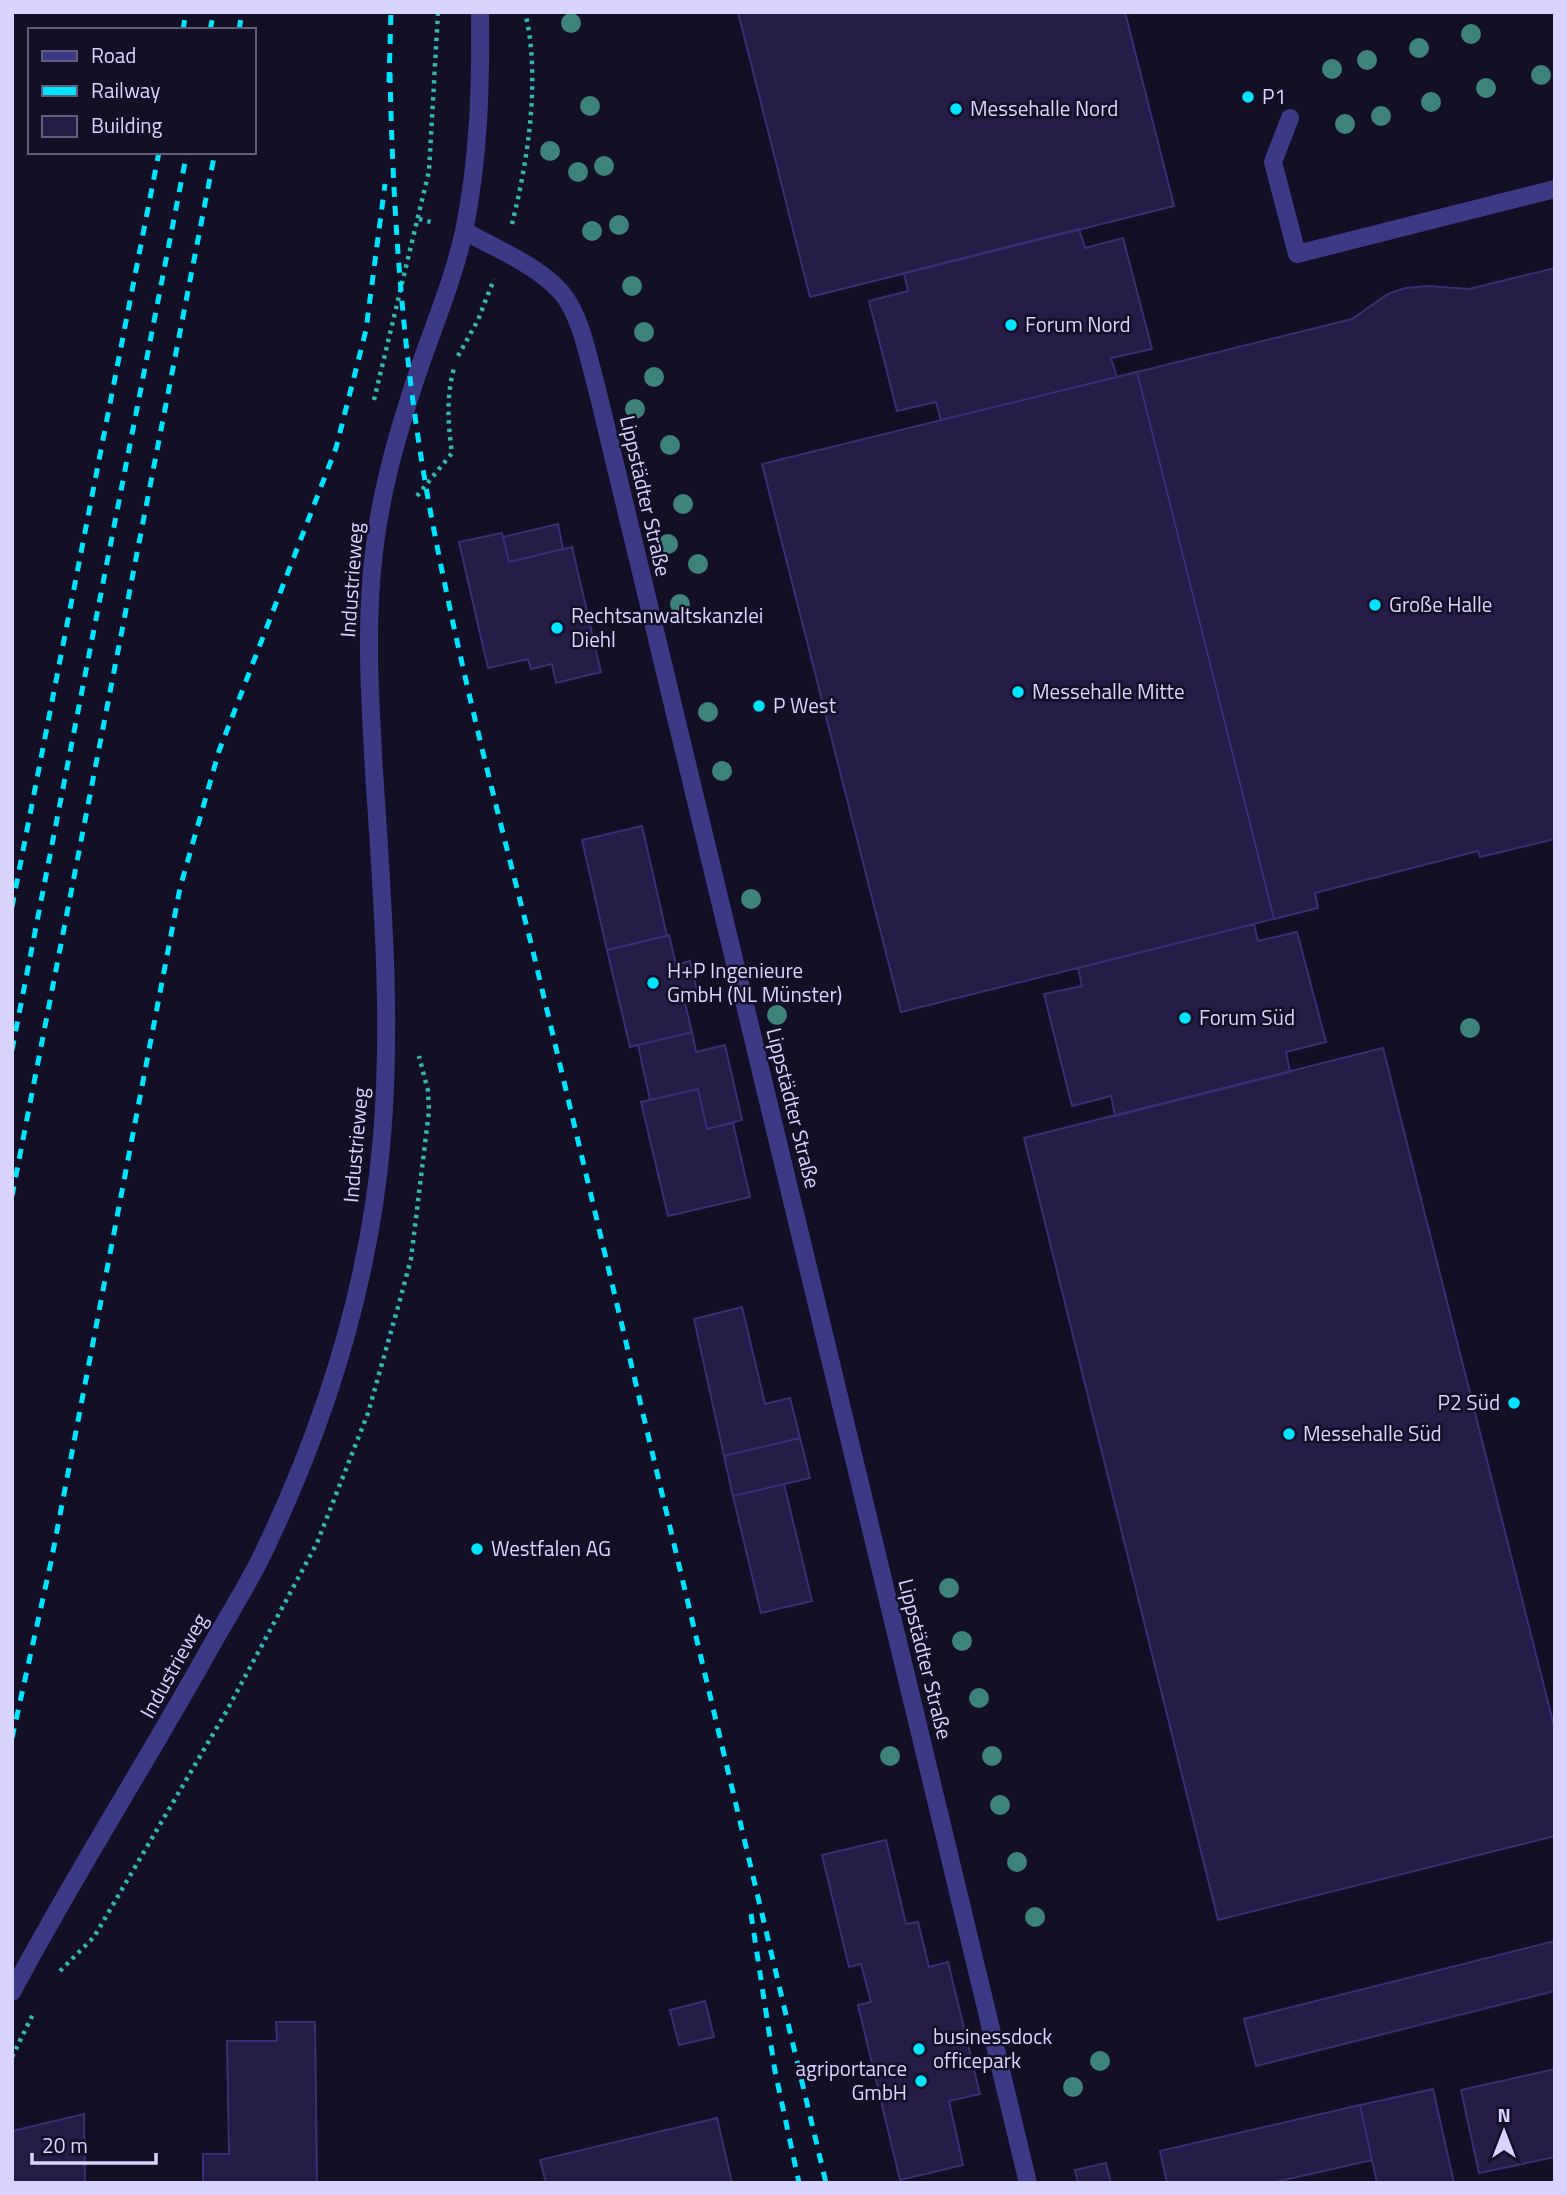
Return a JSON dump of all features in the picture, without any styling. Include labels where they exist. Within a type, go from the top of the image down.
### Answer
[{"type":"street","points":[[464,231],[480,116],[480,12]]},
{"type":"street","points":[[1290,118],[1273,162],[1297,254],[1555,189]]},
{"type":"street","name":"Industrieweg","points":[[12,1992],[265,1550],[309,1449],[341,1353],[357,1293],[372,1224],[379,1171],[387,1029],[370,690],[373,559],[379,511],[392,460],[412,389],[445,300],[464,231]]},
{"type":"street","name":"Lippstädter Straße","points":[[464,231],[519,260],[561,292],[579,324],[597,389],[1028,2183]]},
{"type":"path","points":[[371,411],[429,171],[438,12]]},
{"type":"building","name":"Messehalle Nord","points":[[738,12],[1125,12],[1174,206],[810,297]]},
{"type":"building","name":"Forum Nord","points":[[1079,229],[1085,248],[1123,238],[1152,349],[1111,358],[1117,377],[941,420],[936,402],[897,411],[869,301],[908,291],[904,273]]},
{"type":"building","name":"Große Halle","points":[[1555,268],[1555,839],[1480,857],[1478,851],[1315,893],[1318,908],[1274,919],[1137,372],[1352,319],[1388,294],[1405,288],[1428,286],[1469,289]]},
{"type":"building","name":"Messehalle Mitte","points":[[1137,372],[1274,919],[901,1012],[762,464]]},
{"type":"building","points":[[558,524],[563,549],[509,562],[503,537]]},
{"type":"building","points":[[502,533],[509,562],[572,547],[601,672],[556,683],[552,664],[531,669],[528,659],[488,668],[459,542]]},
{"type":"building","points":[[642,826],[667,936],[607,950],[582,840]]},
{"type":"building","name":"Forum Süd","points":[[1254,924],[1258,941],[1297,932],[1326,1042],[1286,1052],[1290,1072],[1115,1116],[1111,1096],[1072,1106],[1044,994],[1082,986],[1078,968]]},
{"type":"building","points":[[669,935],[676,965],[690,961],[698,995],[684,999],[692,1032],[630,1047],[607,950]]},
{"type":"building","points":[[692,1032],[696,1052],[725,1045],[742,1120],[707,1129],[698,1089],[650,1100],[638,1045]]},
{"type":"building","name":"Messehalle Süd","points":[[1383,1048],[1555,1730],[1555,1836],[1218,1920],[1024,1138]]},
{"type":"building","points":[[698,1089],[707,1129],[733,1123],[750,1197],[668,1216],[641,1102]]},
{"type":"building","points":[[742,1307],[765,1404],[790,1398],[800,1438],[724,1456],[694,1319]]},
{"type":"building","points":[[800,1438],[810,1478],[733,1496],[724,1456]]},
{"type":"building","points":[[784,1484],[812,1601],[761,1613],[733,1496]]},
{"type":"building","name":"businessdock officepark","points":[[886,1840],[906,1924],[918,1922],[929,1967],[948,1962],[980,2094],[949,2101],[963,2165],[900,2180],[858,2005],[871,2002],[861,1964],[849,1967],[822,1855]]},
{"type":"building","points":[[1555,1941],[1555,1991],[1256,2066],[1244,2019]]},
{"type":"building","points":[[705,2001],[714,2037],[679,2045],[670,2010]]},
{"type":"building","points":[[276,2022],[315,2022],[317,2183],[203,2183],[203,2154],[229,2154],[227,2041],[277,2041]]},
{"type":"building","points":[[1555,2069],[1555,2157],[1479,2173],[1461,2090]]},
{"type":"building","points":[[1433,2089],[1454,2183],[1377,2183],[1360,2105]]},
{"type":"building","points":[[1360,2105],[1372,2160],[1271,2183],[1167,2183],[1160,2151]]},
{"type":"building","points":[[84,2114],[85,2183],[12,2183],[12,2131]]},
{"type":"building","points":[[717,2118],[732,2183],[546,2183],[540,2160]]},
{"type":"building","points":[[1106,2163],[1111,2183],[1078,2183],[1075,2170]]},
{"type":"railway","points":[[183,28],[186,12]]},
{"type":"railway","points":[[210,28],[214,12]]},
{"type":"railway","points":[[239,28],[242,12]]},
{"type":"railway","points":[[389,82],[391,12]]},
{"type":"railway","points":[[390,73],[397,242],[407,354],[432,520],[478,732],[531,943],[826,2183]]},
{"type":"railway","points":[[12,907],[159,154]]},
{"type":"railway","points":[[12,1050],[187,154]]},
{"type":"railway","points":[[12,1196],[215,154]]},
{"type":"railway","points":[[12,1738],[51,1562],[180,888],[219,751],[336,448],[366,330],[385,184]]},
{"type":"railway","points":[[751,1914],[775,2071],[799,2183]]},
{"type":"place","name":"P1","points":[[1248,97]]},
{"type":"place","name":"Messehalle Nord","points":[[956,109]]},
{"type":"place","name":"Forum Nord","points":[[1011,325]]},
{"type":"place","name":"Große Halle","points":[[1375,605]]},
{"type":"place","name":"Rechtsanwaltskanzlei Diehl","points":[[557,628]]},
{"type":"place","name":"Messehalle Mitte","points":[[1018,692]]},
{"type":"place","name":"P West","points":[[759,706]]},
{"type":"place","name":"H+P Ingenieure GmbH (NL Münster)","points":[[653,983]]},
{"type":"place","name":"Forum Süd","points":[[1185,1018]]},
{"type":"place","name":"P2 Süd","points":[[1514,1403]]},
{"type":"place","name":"Messehalle Süd","points":[[1289,1434]]},
{"type":"place","name":"Westfalen AG","points":[[477,1549]]},
{"type":"place","name":"businessdock officepark","points":[[919,2049]]},
{"type":"place","name":"agriportance GmbH","points":[[921,2081]]}]
